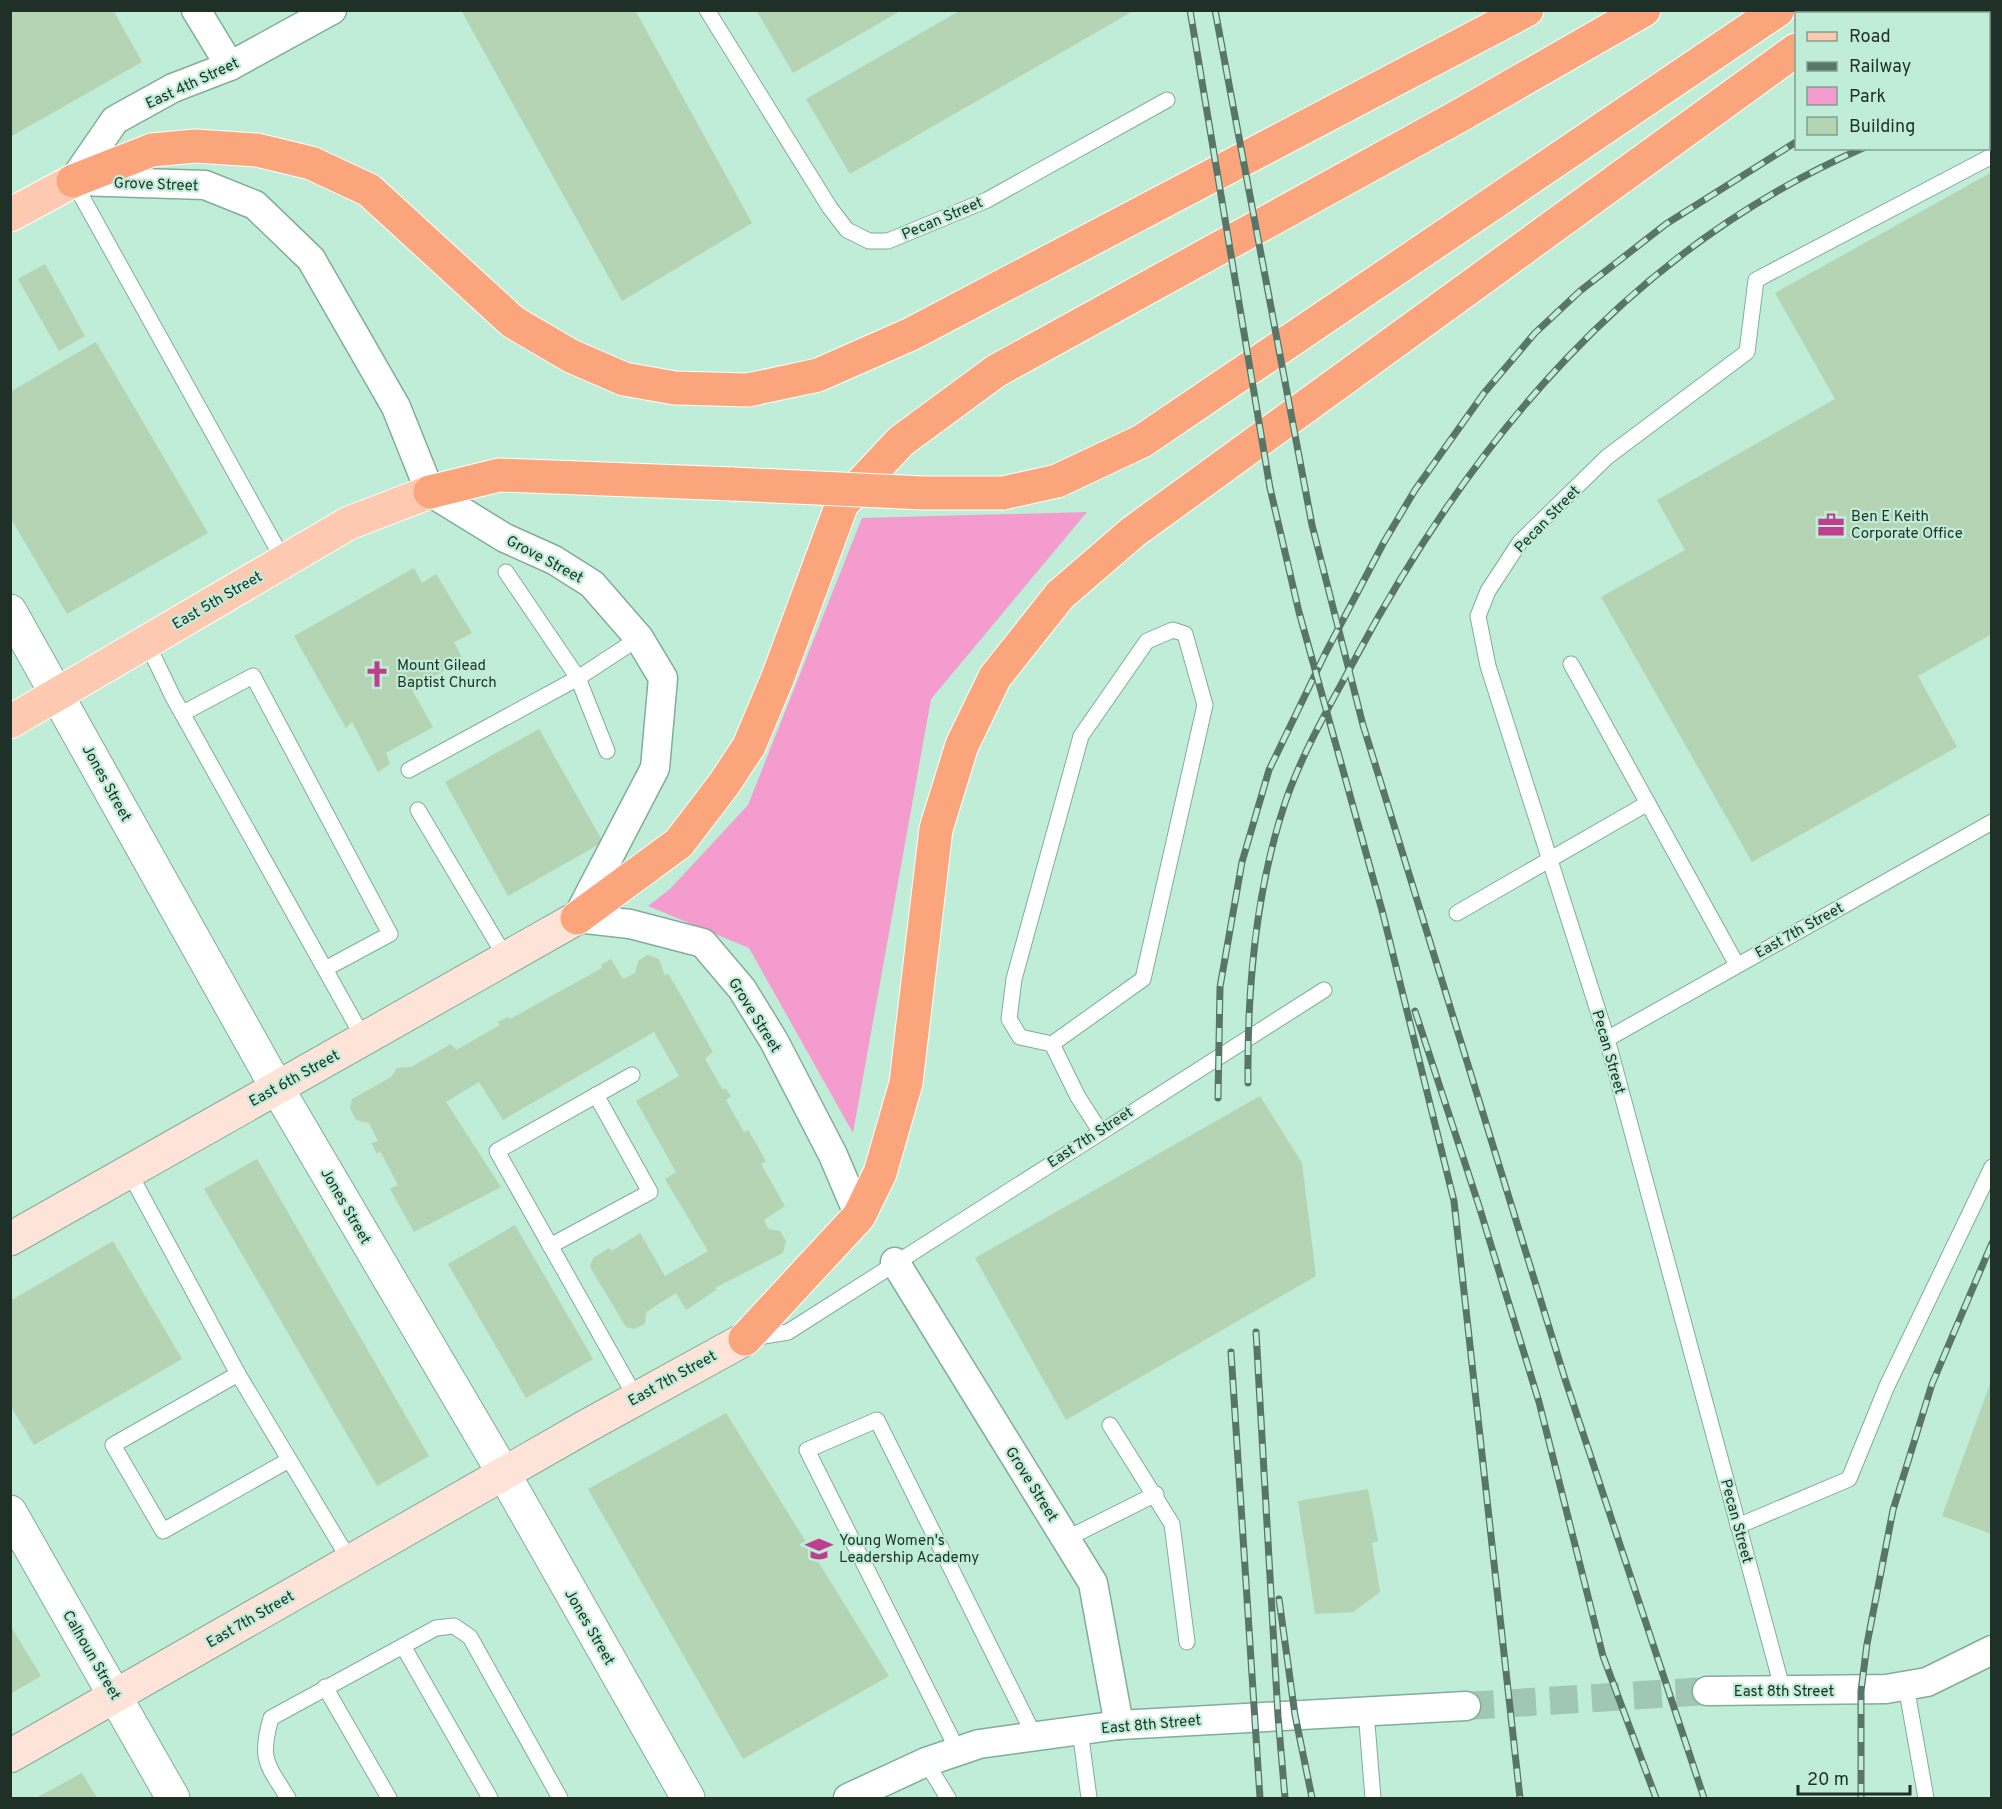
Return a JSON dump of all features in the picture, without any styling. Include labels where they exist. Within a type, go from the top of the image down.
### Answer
[{"type":"highway","points":[[74,181],[153,150],[195,146],[257,150],[311,163],[369,190],[513,322],[571,356],[624,379],[675,388],[748,390],[818,375],[911,334],[1527,10]]},
{"type":"highway","points":[[577,918],[679,843],[724,784],[749,746],[778,676],[842,504],[901,441],[996,371],[1459,116],[1644,10]]},
{"type":"highway","points":[[430,492],[499,475],[923,493],[1003,493],[1057,481],[1142,441],[1778,10]]},
{"type":"highway","points":[[745,1339],[860,1216],[880,1173],[906,1083],[936,829],[959,755],[995,677],[1060,595],[1133,532],[1795,51]]},
{"type":"main road","name":"East 4th Street","points":[[10,215],[74,181]]},
{"type":"main road","name":"East 5th Street","points":[[10,722],[349,523],[430,492]]},
{"type":"main road","name":"East 6th Street","points":[[10,1239],[577,918]]},
{"type":"main road","name":"East 7th Street","points":[[10,1756],[636,1398],[745,1339]]},
{"type":"street","points":[[196,10],[230,66]]},
{"type":"street","name":"East 4th Street","points":[[74,181],[115,120],[173,88],[230,66],[332,10]]},
{"type":"street","name":"Grove Street","points":[[74,181],[205,185],[255,205],[311,259],[396,407],[430,492],[505,538],[555,560],[592,584],[639,638],[663,678],[655,768],[577,918],[630,924],[703,943],[742,989],[774,1041],[833,1155],[860,1216]]},
{"type":"street","name":"Jones Street","points":[[10,611],[277,1088],[504,1474],[688,1798]]},
{"type":"street","name":"Grove Street","points":[[895,1262],[1093,1583],[1119,1725]]},
{"type":"street","name":"Calhoun Street","points":[[10,1512],[173,1798]]},
{"type":"street","name":"East 8th Street","points":[[1707,1691],[1861,1691],[1906,1686],[1927,1682],[1992,1650]]},
{"type":"street","name":"East 8th Street","points":[[848,1798],[926,1762],[979,1743],[1119,1725],[1466,1706]]},
{"type":"lane","name":"Pecan Street","points":[[707,10],[830,208],[847,230],[869,241],[888,241],[987,200],[1167,100]]},
{"type":"lane","name":"Pecan Street","points":[[1783,1691],[1607,1039],[1548,860],[1488,666],[1478,616],[1488,591],[1520,542],[1607,457],[1747,352],[1756,280],[1992,156]]},
{"type":"lane","points":[[74,181],[284,561]]},
{"type":"lane","points":[[506,572],[578,678],[607,751]]},
{"type":"lane","points":[[1173,630],[1185,634],[1205,705],[1143,979],[1052,1044],[1020,1037],[1009,1019],[1014,979],[1081,735],[1148,641],[1173,630]]},
{"type":"lane","points":[[409,770],[578,678],[639,638]]},
{"type":"lane","points":[[146,641],[183,713],[364,1039]]},
{"type":"lane","points":[[1571,664],[1737,965]]},
{"type":"lane","points":[[183,713],[253,676],[390,934],[325,969]]},
{"type":"lane","points":[[1457,912],[1648,803]]},
{"type":"lane","points":[[418,810],[506,958]]},
{"type":"lane","name":"East 7th Street","points":[[1607,1039],[1992,822]]},
{"type":"lane","name":"East 7th Street","points":[[745,1339],[788,1332],[1324,990]]},
{"type":"lane","points":[[1052,1044],[1078,1097],[1100,1131]]},
{"type":"lane","points":[[632,1075],[497,1151],[636,1398]]},
{"type":"lane","points":[[550,1246],[650,1192],[596,1095]]},
{"type":"lane","points":[[1738,1526],[1849,1479],[1887,1386],[1992,1167]]},
{"type":"lane","points":[[129,1172],[238,1374],[350,1562]]},
{"type":"lane","points":[[238,1374],[113,1445],[163,1531],[289,1460]]},
{"type":"lane","points":[[958,1751],[807,1450],[878,1420],[1035,1737]]},
{"type":"lane","points":[[1110,1425],[1156,1494],[1172,1524],[1187,1642]]},
{"type":"lane","points":[[1066,1539],[1156,1494]]},
{"type":"lane","points":[[288,1798],[265,1760],[264,1741],[271,1718],[436,1628],[454,1626],[470,1637],[560,1798]]},
{"type":"lane","points":[[403,1646],[490,1798]]},
{"type":"lane","points":[[1906,1686],[1926,1798]]},
{"type":"lane","points":[[325,1687],[389,1798]]},
{"type":"lane","points":[[1366,1712],[1373,1798]]},
{"type":"lane","points":[[1080,1730],[1089,1798]]},
{"type":"lane","points":[[926,1762],[948,1798]]},
{"type":"green space","points":[[1087,512],[931,699],[853,1133],[749,948],[648,906],[670,889],[748,805],[862,518]]},
{"type":"building","points":[[10,10],[113,10],[142,62],[10,137]]},
{"type":"building","points":[[461,10],[635,10],[752,223],[622,301]]},
{"type":"building","points":[[756,10],[902,10],[793,73]]},
{"type":"building","points":[[961,10],[1135,10],[850,174],[806,99]]},
{"type":"building","name":"Ben E Keith Corporate Office","points":[[1992,172],[1992,634],[1918,676],[1957,747],[1752,862],[1601,597],[1685,550],[1657,500],[1835,399],[1775,293]]},
{"type":"building","points":[[45,264],[85,336],[59,351],[18,279]]},
{"type":"building","points":[[96,342],[208,533],[67,614],[10,517],[10,392]]},
{"type":"building","name":"Mount Gilead Baptist Church","points":[[414,568],[422,583],[436,574],[472,633],[454,642],[463,659],[412,690],[433,727],[386,753],[390,764],[378,772],[352,722],[346,728],[294,636]]},
{"type":"building","points":[[539,729],[603,842],[508,896],[445,782]]},
{"type":"building","points":[[648,955],[659,959],[665,976],[668,973],[713,1052],[705,1059],[723,1090],[725,1088],[731,1096],[726,1100],[744,1132],[748,1130],[766,1161],[761,1164],[785,1206],[764,1220],[768,1229],[780,1231],[786,1241],[783,1253],[715,1288],[716,1290],[686,1310],[676,1293],[646,1312],[645,1324],[634,1329],[626,1327],[590,1267],[593,1258],[609,1248],[612,1251],[640,1233],[665,1276],[708,1251],[665,1179],[676,1172],[636,1101],[679,1076],[654,1032],[503,1120],[479,1082],[446,1102],[501,1187],[414,1232],[390,1189],[398,1185],[380,1151],[377,1154],[371,1143],[378,1141],[369,1123],[356,1120],[350,1108],[352,1099],[391,1077],[397,1068],[411,1067],[451,1044],[456,1050],[500,1025],[498,1022],[508,1017],[510,1019],[602,968],[601,965],[611,959],[623,979],[635,973],[638,961]]},
{"type":"building","points":[[1260,1096],[1302,1163],[1316,1276],[1066,1420],[975,1258]]},
{"type":"building","points":[[257,1159],[429,1456],[377,1486],[204,1189]]},
{"type":"building","points":[[515,1225],[593,1359],[526,1398],[448,1264]]},
{"type":"building","points":[[113,1241],[182,1359],[34,1445],[10,1405],[10,1301]]},
{"type":"building","points":[[1992,1381],[1992,1534],[1942,1516]]},
{"type":"building","points":[[726,1413],[889,1676],[743,1759],[588,1489]]},
{"type":"building","points":[[1368,1489],[1378,1541],[1372,1543],[1380,1592],[1353,1612],[1315,1614],[1298,1501]]},
{"type":"building","points":[[10,1625],[41,1676],[10,1694]]},
{"type":"building","points":[[82,1773],[97,1798],[36,1798]]},
{"type":"tunnel","points":[[1466,1706],[1707,1691]]},
{"type":"railway","points":[[1190,10],[1270,488],[1299,612],[1383,914],[1454,1201],[1520,1798]]},
{"type":"railway","points":[[1215,10],[1312,525],[1363,725],[1565,1379],[1704,1798]]},
{"type":"railway","points":[[1218,1098],[1220,987],[1242,862],[1269,770],[1325,654],[1384,542],[1415,490],[1484,393],[1535,333],[1580,291],[1666,224],[1795,143]]},
{"type":"railway","points":[[1248,1083],[1249,1012],[1255,942],[1266,872],[1285,803],[1308,748],[1355,659],[1401,578],[1451,501],[1506,428],[1566,359],[1631,296],[1702,240],[1779,190],[1859,150]]},
{"type":"railway","points":[[1415,1011],[1479,1206],[1539,1402],[1603,1656],[1656,1798]]},
{"type":"railway","points":[[1861,1798],[1861,1691],[1867,1644],[1893,1510],[1932,1384],[1992,1243]]},
{"type":"railway","points":[[1256,1332],[1278,1716],[1285,1798]]},
{"type":"railway","points":[[1231,1352],[1260,1798]]},
{"type":"railway","points":[[1279,1599],[1295,1715],[1312,1798]]},
{"type":"place","name":"Ben E Keith Corporate Office","points":[[1831,525]]},
{"type":"place","name":"Mount Gilead Baptist Church","points":[[377,674]]},
{"type":"place","name":"Young Women's Leadership Academy","points":[[819,1549]]}]
